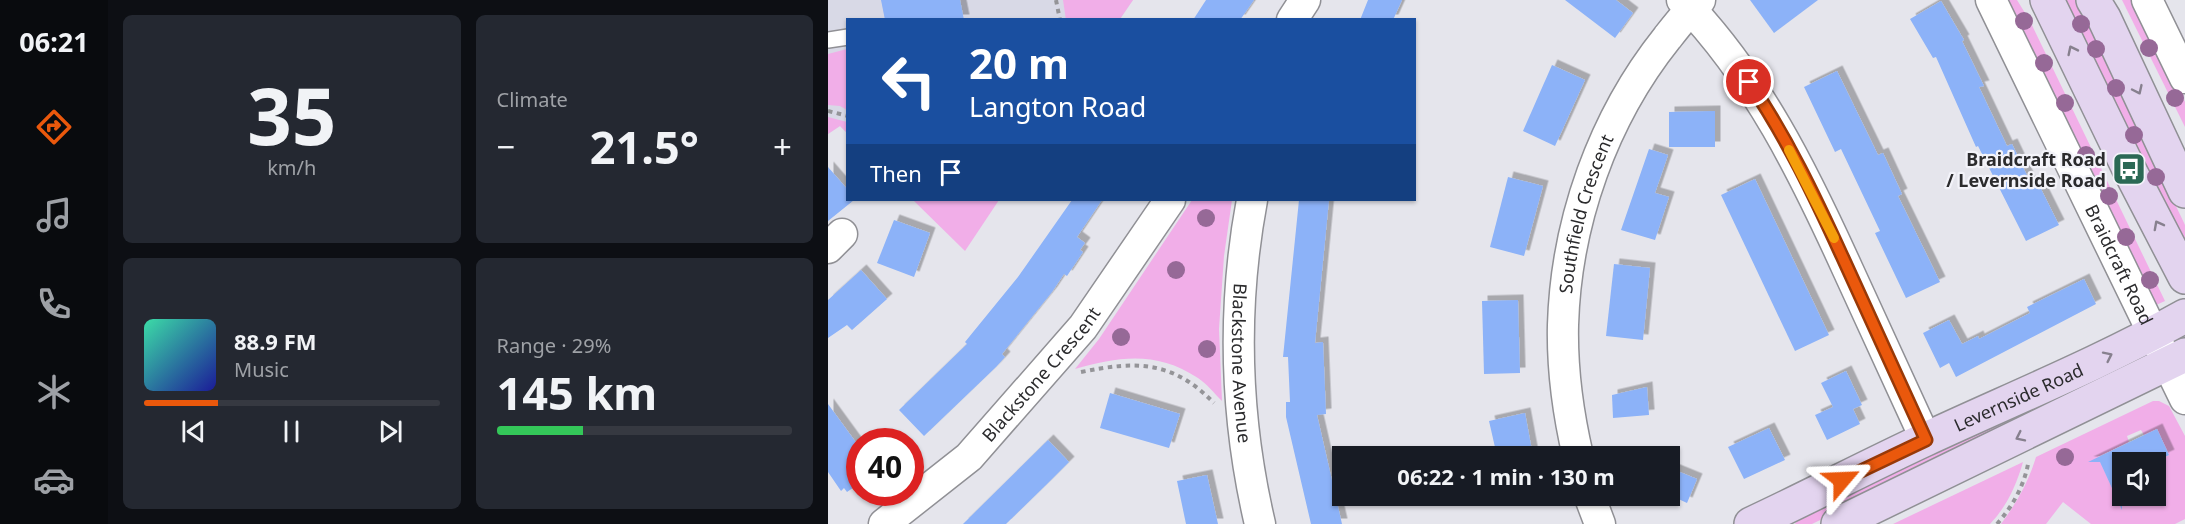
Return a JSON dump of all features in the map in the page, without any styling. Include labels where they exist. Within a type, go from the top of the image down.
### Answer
[{"type":"street","points":[[1293,18],[1305,0]]},
{"type":"street","name":"Braidcraft Road","points":[[1992,0],[2154,334]]},
{"type":"street","points":[[2048,0],[2129,169],[2185,277]]},
{"type":"street","points":[[2093,0],[2104,18],[2185,191]]},
{"type":"street","points":[[2147,0],[2185,78]]},
{"type":"street","points":[[1691,3],[1762,101],[1794,158],[1830,230],[1926,440]]},
{"type":"street","name":"Southfield Crescent","points":[[1576,446],[1565,380],[1563,326],[1568,266],[1583,201],[1602,149],[1633,85],[1691,3]]},
{"type":"street","name":"Blackstone Crescent","points":[[884,524],[969,457],[1045,371],[1083,327],[1169,201]]},
{"type":"street","name":"Blackstone Avenue","points":[[1252,201],[1240,279],[1239,351],[1243,431],[1260,524]]},
{"type":"street","name":"Levernside Road","points":[[1773,520],[1926,440],[2044,387],[2154,334],[2185,316]]},
{"type":"street","points":[[2154,334],[2177,360],[2185,399]]},
{"type":"street","name":"Levernside Road","points":[[1838,524],[2177,360]]},
{"type":"street","points":[[2044,387],[2057,419]]},
{"type":"street","points":[[1593,506],[1600,524]]},
{"type":"lane","points":[[828,40],[846,37]]},
{"type":"path","points":[[1056,0],[1060,18]]},
{"type":"path","points":[[828,111],[846,116]]},
{"type":"path","points":[[1045,371],[1064,375],[1133,364],[1168,371],[1199,388],[1243,431]]},
{"type":"path","points":[[1997,524],[2011,507],[2020,489],[2029,460]]},
{"type":"shaded area","points":[[828,0],[1133,0],[1121,18],[846,18],[846,132],[840,126],[828,134]]},
{"type":"shaded area","points":[[1063,0],[1133,0],[1121,18],[1066,18]]},
{"type":"shaded area","points":[[2003,0],[2017,0],[2030,21],[2165,301],[2156,305],[2036,58]]},
{"type":"shaded area","points":[[2061,0],[2078,0],[2185,225],[2185,249]]},
{"type":"shaded area","points":[[2122,0],[2136,0],[2185,102],[2185,127]]},
{"type":"shaded area","points":[[846,50],[846,109],[840,106],[828,105],[828,54]]},
{"type":"shaded area","points":[[828,117],[846,122],[846,132],[840,126],[828,134]]},
{"type":"shaded area","points":[[914,201],[998,201],[965,251]]},
{"type":"shaded area","points":[[1191,201],[1232,201],[1224,256],[1219,329],[1222,401],[1198,378],[1168,363],[1138,358],[1107,361],[1075,369],[1099,339]]},
{"type":"shaded area","points":[[2153,401],[2159,401],[2169,406],[2185,436],[2185,519],[2175,524],[2091,524],[2063,502],[2046,524],[2001,524],[2022,492],[2036,457]]},
{"type":"shaded area","points":[[2031,406],[2038,408],[2038,415],[1812,524],[1795,524],[1798,519]]},
{"type":"shaded area","points":[[2023,462],[2010,495],[1990,524],[1893,524]]},
{"type":"building","points":[[881,0],[960,0],[964,18],[885,18]]},
{"type":"building","points":[[1206,0],[1254,0],[1241,18],[1194,18]]},
{"type":"building","points":[[1368,0],[1402,0],[1394,18],[1361,18]]},
{"type":"building","points":[[1565,0],[1616,0],[1633,13],[1615,38]]},
{"type":"building","points":[[1750,0],[1818,0],[1774,33]]},
{"type":"building","points":[[1941,1],[1964,40],[1962,41],[1984,86],[1979,87],[2007,146],[2012,144],[2033,188],[2039,185],[2059,225],[2026,241],[1978,146],[1976,147],[1936,57],[1933,58],[1910,19]]},
{"type":"building","points":[[1552,65],[1585,80],[1555,146],[1523,131]]},
{"type":"building","points":[[1837,71],[1878,155],[1883,153],[1902,194],[1898,196],[1940,282],[1906,298],[1875,233],[1880,231],[1841,149],[1835,152],[1804,87]]},
{"type":"building","points":[[1715,111],[1715,147],[1669,147],[1669,112]]},
{"type":"building","points":[[1649,149],[1668,155],[1655,193],[1669,197],[1655,240],[1621,230]]},
{"type":"building","points":[[828,167],[846,188],[846,201],[853,201],[828,221]]},
{"type":"building","points":[[1508,177],[1543,186],[1524,256],[1490,247]]},
{"type":"building","points":[[1755,179],[1829,335],[1795,351],[1721,195]]},
{"type":"building","points":[[1071,201],[1101,201],[1077,237],[1085,243],[1080,250],[1083,252],[1067,276],[1064,274],[1002,354],[1005,357],[924,436],[924,428],[916,428],[899,410],[967,344],[965,342],[1018,277]]},
{"type":"building","points":[[1299,201],[1329,201],[1315,343],[1323,342],[1326,414],[1317,415],[1332,480],[1332,506],[1338,506],[1342,524],[1311,524],[1286,417],[1286,402],[1290,402],[1288,357],[1283,357]]},
{"type":"building","points":[[894,220],[930,233],[914,277],[877,263]]},
{"type":"building","points":[[1614,264],[1650,268],[1643,340],[1606,336]]},
{"type":"building","points":[[861,270],[887,299],[852,330],[847,325],[828,338],[828,300]]},
{"type":"building","points":[[2084,279],[2096,304],[1956,377],[1949,363],[1940,368],[1923,333],[1949,320],[1962,344],[1978,336],[1979,339],[2030,313],[2027,307]]},
{"type":"building","points":[[1518,300],[1520,373],[1484,374],[1482,301]]},
{"type":"building","points":[[1846,371],[1862,405],[1853,409],[1860,424],[1827,440],[1815,415],[1833,407],[1821,383]]},
{"type":"building","points":[[1647,387],[1649,415],[1613,418],[1612,395]]},
{"type":"building","points":[[1110,393],[1180,414],[1169,448],[1100,428]]},
{"type":"building","points":[[828,404],[846,429],[846,491],[844,488],[841,491],[828,472]]},
{"type":"building","points":[[1525,413],[1531,446],[1495,446],[1489,421]]},
{"type":"building","points":[[1769,428],[1785,460],[1744,479],[1728,447]]},
{"type":"building","points":[[2157,429],[2169,455],[2166,456],[2166,452],[2112,452],[2112,488],[2100,462],[2088,462]]},
{"type":"building","points":[[1048,440],[1069,462],[1047,484],[1006,524],[963,524]]},
{"type":"building","points":[[1680,472],[1697,479],[1687,503],[1680,500]]},
{"type":"building","points":[[1207,475],[1218,524],[1186,524],[1177,481]]},
{"type":"slow traffic","points":[[1789,150],[1834,238]]},
{"type":"place","name":"Braidcraft Road / Levernside Road","points":[[2129,169]]},
{"type":"route","points":[[1749,82],[1794,158],[1825,220],[1926,440],[1842,480]]}]
